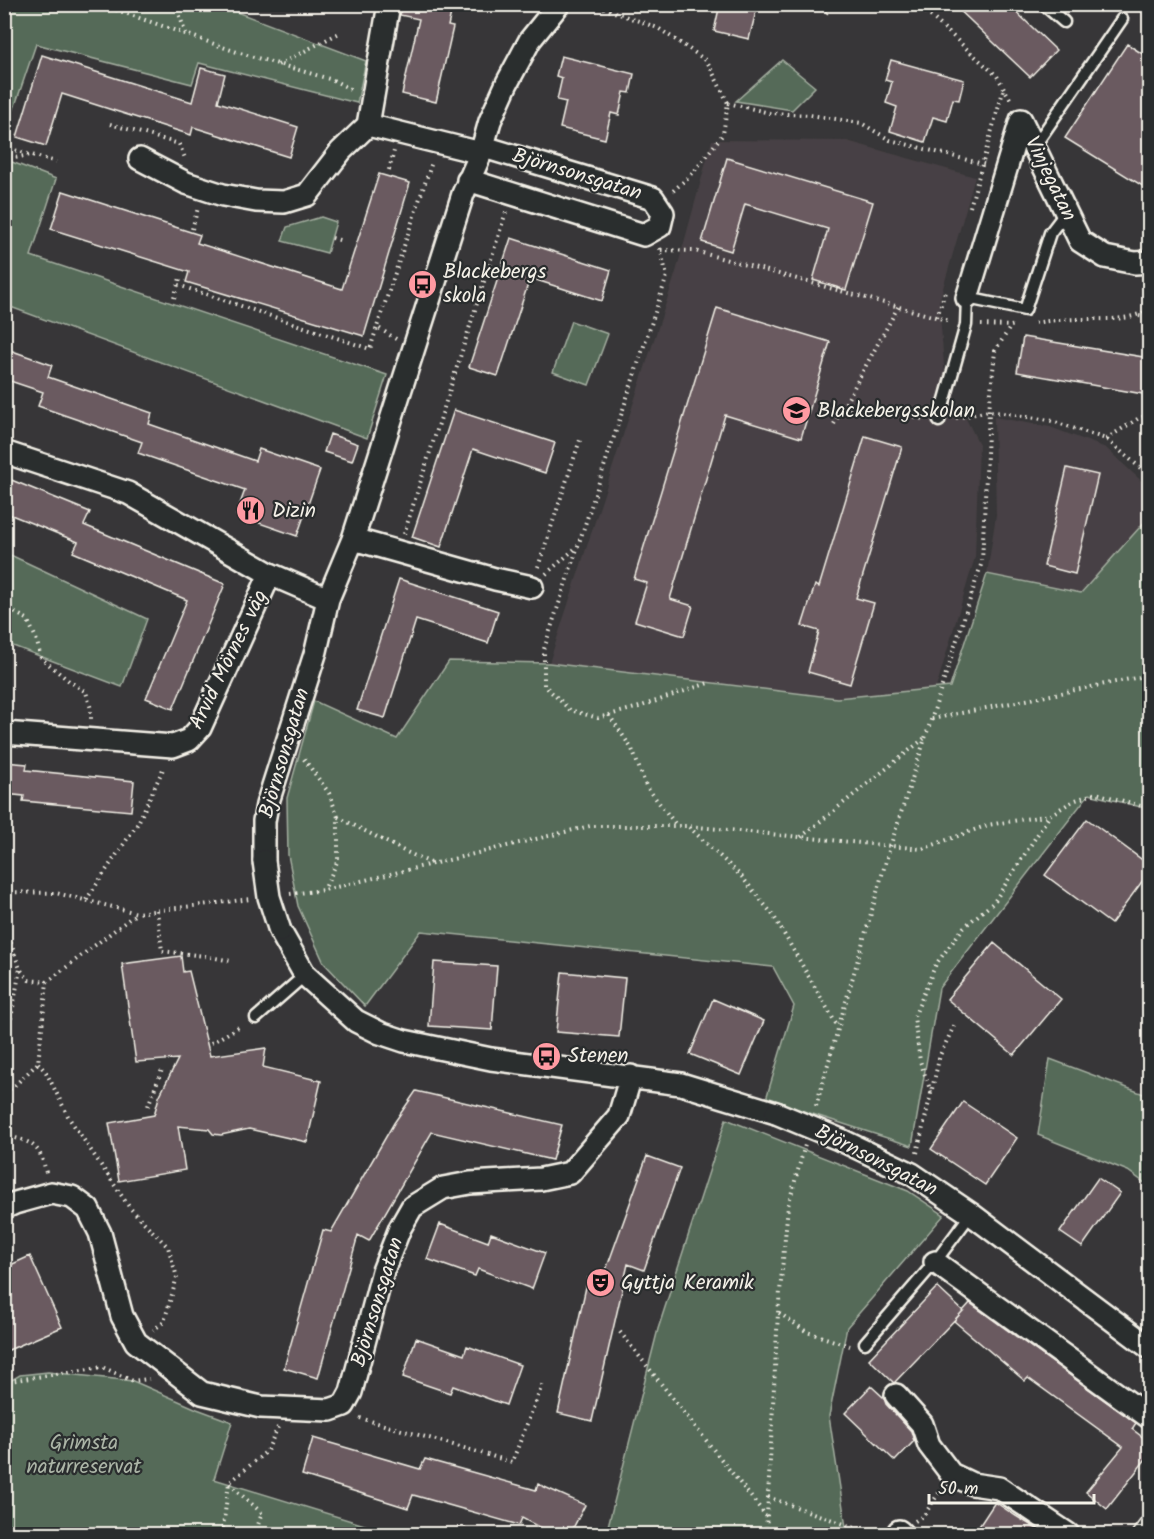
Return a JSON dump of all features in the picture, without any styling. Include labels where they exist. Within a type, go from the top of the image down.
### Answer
[{"type":"street","points":[[140,159],[186,183],[224,195],[256,201],[284,202],[307,195],[342,151],[368,125],[389,4]]},
{"type":"street","name":"Björnsonsgatan","points":[[559,4],[530,40],[490,121],[483,150],[468,180],[354,539],[328,599],[316,651],[267,805],[264,821],[264,861],[269,897],[280,931],[305,975],[356,1021],[380,1033],[404,1041],[491,1059],[681,1084],[776,1113],[841,1140],[912,1174],[971,1214],[1149,1348]]},
{"type":"street","name":"Vinjegatan","points":[[1021,120],[1080,241],[1106,257],[1135,263],[1149,262]]},
{"type":"street","name":"Vinjegatan","points":[[967,298],[1021,120]]},
{"type":"street","points":[[368,125],[483,150]]},
{"type":"street","name":"Björnsonsgatan","points":[[468,180],[644,235],[660,226],[663,213],[653,198],[483,150]]},
{"type":"street","name":"Arvid Mörnes väg","points":[[4,452],[128,493],[270,574],[328,599]]},
{"type":"street","points":[[354,539],[495,579],[532,587]]},
{"type":"street","name":"Arvid Mörnes väg","points":[[4,733],[173,746],[189,740],[200,728],[270,574]]},
{"type":"street","name":"Björnsonsgatan","points":[[330,1410],[344,1405],[351,1392],[382,1271],[400,1228],[412,1207],[443,1188],[470,1183],[541,1179],[570,1173],[619,1116],[631,1076]]},
{"type":"street","points":[[4,1208],[51,1193],[72,1197],[88,1209],[100,1233],[122,1317],[136,1342],[202,1393],[261,1407],[330,1410]]},
{"type":"street","points":[[935,1262],[1149,1418]]},
{"type":"street","points":[[896,1395],[922,1424],[929,1445],[951,1474],[972,1484],[999,1488],[1068,1534]]},
{"type":"lane","points":[[1043,4],[1064,22]]},
{"type":"lane","points":[[1034,147],[1122,19]]},
{"type":"lane","points":[[939,421],[966,325],[967,298],[1025,310],[1050,233],[1066,212]]},
{"type":"lane","points":[[256,1018],[305,975]]},
{"type":"lane","points":[[864,1343],[935,1262],[971,1214]]},
{"type":"lane","points":[[1138,1534],[1149,1518]]},
{"type":"path","points":[[99,4],[186,36],[333,80],[361,94]]},
{"type":"path","points":[[176,4],[186,36]]},
{"type":"path","points":[[592,4],[658,28],[706,61],[728,103],[723,134],[693,172],[668,195]]},
{"type":"path","points":[[826,13],[835,4]]},
{"type":"path","points":[[917,4],[997,76],[1021,120]]},
{"type":"path","points":[[278,65],[341,32]]},
{"type":"path","points":[[970,208],[1004,88]]},
{"type":"path","points":[[728,103],[770,112],[810,115],[861,123],[890,140],[1006,170]]},
{"type":"path","points":[[4,119],[11,128],[4,147],[56,162]]},
{"type":"path","points":[[110,124],[179,144],[188,164]]},
{"type":"path","points":[[4,160],[31,155]]},
{"type":"path","points":[[178,285],[370,349],[433,159]]},
{"type":"path","points":[[192,229],[199,205]]},
{"type":"path","points":[[402,542],[508,206]]},
{"type":"path","points":[[332,238],[343,241]]},
{"type":"path","points":[[711,682],[639,707],[598,718],[570,710],[544,685],[544,649],[667,276],[661,250],[695,251],[966,325],[1023,324]]},
{"type":"path","points":[[174,298],[181,275]]},
{"type":"path","points":[[937,317],[947,285]]},
{"type":"path","points":[[834,424],[898,307]]},
{"type":"path","points":[[1138,316],[1149,309]]},
{"type":"path","points":[[1034,323],[1086,319],[1109,320],[1138,316],[1149,318]]},
{"type":"path","points":[[815,1108],[890,847],[982,562],[989,411],[995,351],[1011,326]]},
{"type":"path","points":[[377,327],[402,343]]},
{"type":"path","points":[[843,409],[939,421],[989,411],[1049,420],[1106,439],[1149,476]]},
{"type":"path","points":[[1106,439],[1139,418],[1149,415]]},
{"type":"path","points":[[532,587],[581,437]]},
{"type":"path","points":[[532,587],[578,545]]},
{"type":"path","points":[[4,607],[27,619],[36,638],[41,657],[86,692],[91,709],[91,727]]},
{"type":"path","points":[[932,720],[1149,675]]},
{"type":"path","points":[[609,715],[633,749],[646,786],[678,826]]},
{"type":"path","points":[[800,838],[926,736]]},
{"type":"path","points":[[298,751],[329,793],[338,817],[339,860],[324,890]]},
{"type":"path","points":[[86,900],[138,823],[168,759]]},
{"type":"path","points":[[288,894],[324,890],[590,826],[688,826],[922,849],[988,825],[1050,815],[1073,801],[1096,793],[1149,810]]},
{"type":"path","points":[[931,1092],[920,1061],[914,1017],[936,964],[964,927],[994,902],[1050,815]]},
{"type":"path","points":[[338,817],[431,863]]},
{"type":"path","points":[[688,826],[742,877],[773,915],[838,1027]]},
{"type":"path","points":[[4,892],[56,893],[137,913],[252,898]]},
{"type":"path","points":[[157,910],[162,951],[231,961]]},
{"type":"path","points":[[4,933],[9,938],[20,969],[28,980],[47,982],[137,913]]},
{"type":"path","points":[[4,1047],[20,969]]},
{"type":"path","points":[[4,1099],[7,1090],[38,1063],[47,982]]},
{"type":"path","points":[[211,1043],[256,1018]]},
{"type":"path","points":[[912,1174],[940,1055],[956,1022]]},
{"type":"path","points":[[38,1063],[46,1072],[69,1118],[130,1208],[168,1247],[177,1277],[164,1322],[136,1342]]},
{"type":"path","points":[[148,1106],[164,1067]]},
{"type":"path","points":[[4,1135],[29,1141],[35,1146],[44,1162],[51,1193]]},
{"type":"path","points":[[766,1534],[778,1313],[788,1206],[805,1142]]},
{"type":"path","points":[[778,1313],[807,1332],[854,1347],[864,1343]]},
{"type":"path","points":[[620,1332],[767,1517]]},
{"type":"path","points":[[4,1385],[10,1381],[102,1367],[133,1381],[179,1375]]},
{"type":"path","points":[[330,1410],[512,1462],[543,1383]]},
{"type":"path","points":[[222,1534],[229,1483],[267,1451],[288,1407]]},
{"type":"path","points":[[768,1497],[872,1534],[901,1533],[924,1515],[951,1474]]},
{"type":"path","points":[[229,1483],[262,1513],[255,1534]]},
{"type":"shaded area","name":"Blackebergsskolan","points":[[712,140],[847,141],[975,177],[939,302],[945,378],[979,444],[975,557],[936,688],[837,698],[549,663],[676,272]]},
{"type":"shaded area","points":[[994,417],[1050,427],[1106,448],[1149,488],[1149,623],[987,574],[996,515]]},
{"type":"green space","points":[[4,5],[218,5],[366,61],[357,103],[199,63],[192,84],[36,44],[5,135]]},
{"type":"green space","points":[[782,60],[815,87],[792,110],[736,101]]},
{"type":"green space","points":[[4,159],[56,179],[31,256],[387,375],[367,438],[5,305]]},
{"type":"green space","points":[[321,217],[336,222],[327,253],[282,241],[287,227]]},
{"type":"green space","points":[[571,321],[608,334],[589,385],[553,372]]},
{"type":"green space","points":[[1149,517],[1149,809],[1089,794],[939,988],[912,1146],[766,1099],[794,1006],[773,967],[421,931],[365,1006],[324,963],[298,906],[288,855],[287,798],[314,701],[397,739],[449,661],[549,663],[837,698],[950,687],[987,574],[1081,593]]},
{"type":"green space","points":[[4,552],[147,619],[122,687],[5,643]]},
{"type":"green space","points":[[1050,1059],[1149,1096],[1149,1186],[1128,1171],[1038,1135]]},
{"type":"green space","points":[[726,1119],[908,1191],[944,1215],[847,1327],[829,1416],[847,1534],[606,1534],[658,1329]]},
{"type":"green space","name":"Grimsta naturreservat","points":[[48,1372],[133,1381],[232,1422],[214,1479],[394,1534],[5,1534],[5,1384],[20,1375]]},
{"type":"building","points":[[401,4],[453,4],[448,26],[453,27],[436,102],[402,94],[419,19],[400,15]]},
{"type":"building","points":[[720,4],[758,4],[749,39],[714,31]]},
{"type":"building","points":[[953,4],[1008,4],[1056,50],[1030,77]]},
{"type":"building","points":[[1127,44],[1149,58],[1149,190],[1065,138]]},
{"type":"building","points":[[42,55],[192,102],[201,68],[225,74],[218,102],[298,127],[289,157],[193,127],[191,135],[62,94],[46,146],[17,137]]},
{"type":"building","points":[[561,56],[634,74],[630,93],[624,92],[619,115],[611,113],[605,139],[560,128],[566,102],[557,100],[562,78],[556,76]]},
{"type":"building","points":[[891,60],[964,80],[959,100],[953,99],[947,121],[933,117],[925,142],[890,131],[897,107],[886,103],[892,82],[885,80]]},
{"type":"building","points":[[727,158],[873,202],[846,290],[813,280],[828,229],[745,204],[731,251],[702,242]]},
{"type":"building","points":[[379,174],[410,183],[364,336],[186,282],[189,272],[51,229],[63,191],[200,235],[197,243],[342,289]]},
{"type":"building","points":[[511,238],[611,270],[602,301],[530,278],[498,376],[469,367]]},
{"type":"building","points":[[717,308],[830,342],[801,438],[725,415],[670,599],[693,606],[684,636],[635,621],[647,583],[634,579]]},
{"type":"building","points":[[1023,337],[1149,358],[1149,395],[1017,372]]},
{"type":"building","points":[[4,348],[52,365],[48,377],[152,413],[149,424],[255,461],[259,449],[320,470],[297,536],[236,515],[245,490],[138,453],[142,442],[38,406],[43,392],[4,379]]},
{"type":"building","points":[[454,410],[555,443],[545,473],[473,449],[441,547],[412,537]]},
{"type":"building","points":[[330,434],[358,444],[352,461],[324,452]]},
{"type":"building","points":[[865,436],[902,447],[856,598],[874,603],[850,684],[808,672],[819,631],[802,626],[815,585],[819,587]]},
{"type":"building","points":[[1067,468],[1098,475],[1075,574],[1044,566]]},
{"type":"building","points":[[4,477],[90,512],[84,525],[225,584],[173,709],[146,698],[187,600],[73,552],[78,542],[4,512]]},
{"type":"building","points":[[399,579],[498,611],[488,643],[416,620],[385,718],[357,710]]},
{"type":"building","points":[[4,762],[27,764],[26,770],[134,781],[131,811],[23,801],[24,796],[4,794]]},
{"type":"building","points":[[1087,819],[1149,865],[1149,872],[1111,924],[1045,875]]},
{"type":"building","points":[[994,943],[1061,999],[1014,1055],[947,999]]},
{"type":"building","points":[[181,956],[183,972],[189,971],[210,1056],[266,1048],[263,1067],[321,1081],[307,1142],[249,1129],[221,1135],[213,1134],[209,1129],[178,1126],[185,1170],[119,1181],[109,1123],[154,1115],[159,1097],[178,1059],[136,1062],[122,964]]},
{"type":"building","points":[[434,962],[497,966],[492,1030],[429,1026]]},
{"type":"building","points":[[562,972],[625,978],[619,1037],[556,1032]]},
{"type":"building","points":[[713,999],[764,1021],[741,1075],[690,1054]]},
{"type":"building","points":[[416,1091],[562,1125],[552,1160],[432,1132],[369,1241],[358,1235],[318,1378],[284,1368],[323,1230],[331,1232],[394,1123]]},
{"type":"building","points":[[963,1102],[1017,1138],[985,1185],[931,1149]]},
{"type":"building","points":[[647,1156],[680,1168],[644,1270],[628,1264],[592,1421],[558,1413],[588,1278],[602,1281]]},
{"type":"building","points":[[1098,1178],[1120,1193],[1082,1247],[1060,1232]]},
{"type":"building","points":[[440,1224],[488,1242],[491,1233],[545,1253],[532,1289],[478,1269],[475,1276],[427,1259]]},
{"type":"building","points":[[30,1256],[62,1327],[4,1352],[4,1268]]},
{"type":"building","points":[[937,1287],[963,1311],[894,1383],[869,1359]]},
{"type":"building","points":[[970,1303],[1136,1423],[1132,1429],[1149,1442],[1149,1455],[1107,1509],[1086,1492],[1123,1447],[1028,1378],[1025,1381],[954,1321]]},
{"type":"building","points":[[416,1338],[464,1355],[467,1346],[520,1365],[506,1405],[453,1386],[450,1393],[403,1377]]},
{"type":"building","points":[[871,1386],[911,1431],[914,1441],[895,1461],[845,1413]]},
{"type":"building","points":[[313,1438],[420,1469],[425,1459],[536,1490],[538,1484],[585,1505],[570,1534],[552,1534],[522,1518],[519,1525],[413,1495],[408,1508],[302,1475]]},
{"type":"building","points":[[995,1502],[1016,1516],[1045,1534],[974,1534]]},
{"type":"railway","points":[[1139,4],[1150,11]]},
{"type":"place","name":"Blackebergs skola","points":[[422,284]]},
{"type":"place","name":"Blackebergsskolan","points":[[796,411]]},
{"type":"place","name":"Dizin","points":[[251,511]]},
{"type":"place","name":"Stenen","points":[[547,1056]]},
{"type":"place","name":"Gyttja Keramik","points":[[600,1283]]}]
